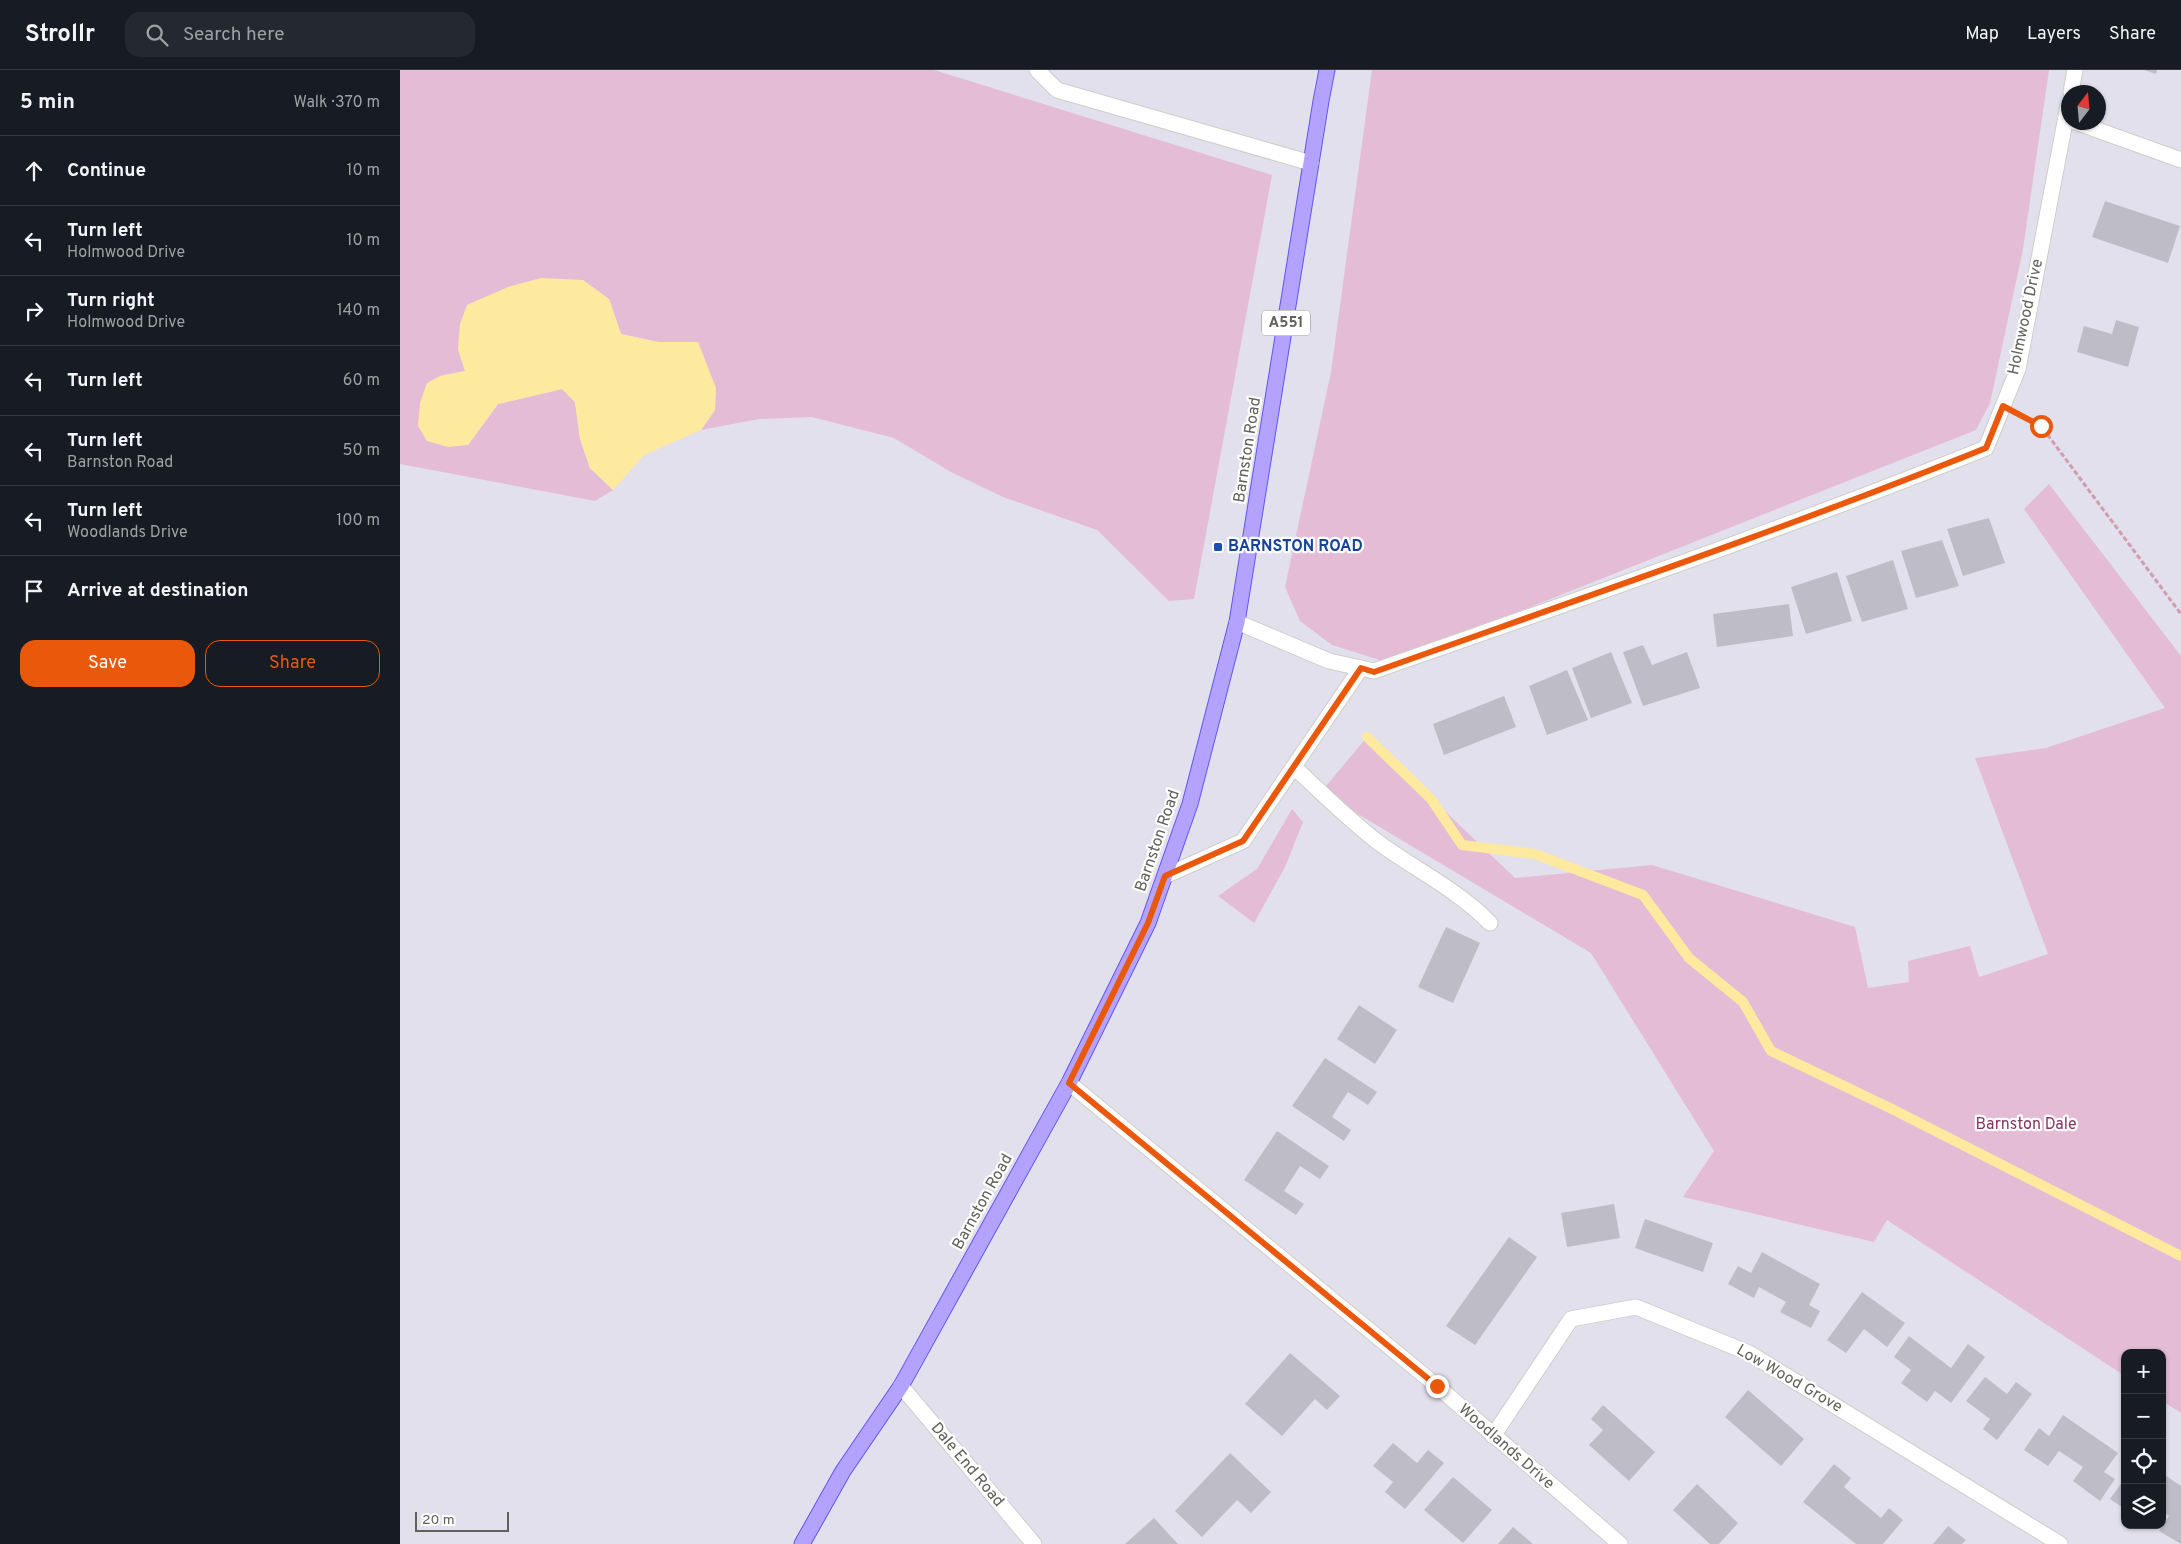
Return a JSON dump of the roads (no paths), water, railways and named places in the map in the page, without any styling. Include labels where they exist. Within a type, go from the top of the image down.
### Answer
[{"type":"main road","name":"Barnston Road","points":[[802,1544],[843,1471],[901,1386],[1069,1083],[1148,923],[1165,876],[1190,804],[1237,622],[1327,70]]},
{"type":"street","points":[[1037,70],[1057,90],[1311,163]]},
{"type":"street","points":[[2072,85],[2075,70]]},
{"type":"street","name":"Holmwood Drive","points":[[1237,622],[1329,661],[1374,672],[1766,532],[1986,448],[2018,369],[2067,130]]},
{"type":"street","points":[[2104,130],[2181,160]]},
{"type":"street","points":[[1165,876],[1243,841],[1361,668]]},
{"type":"street","points":[[1294,767],[1343,814],[1380,843],[1472,904],[1490,923]]},
{"type":"street","name":"Woodlands Drive","points":[[1069,1083],[1429,1380],[1620,1544]]},
{"type":"street","name":"Low Wood Grove","points":[[1493,1436],[1571,1319],[1636,1306],[1749,1353],[2060,1544]]},
{"type":"street","name":"Dale End Road","points":[[901,1386],[1034,1544]]},
{"type":"waterway","points":[[1367,737],[1431,799],[1462,845],[1535,854],[1643,895],[1689,958],[1743,1002],[1771,1051],[1892,1109],[2181,1256]]},
{"type":"place","name":"BARNSTON ROAD","points":[[1218,547]]},
{"type":"park label","name":"Barnston Dale","points":[[2026,1125]]}]
